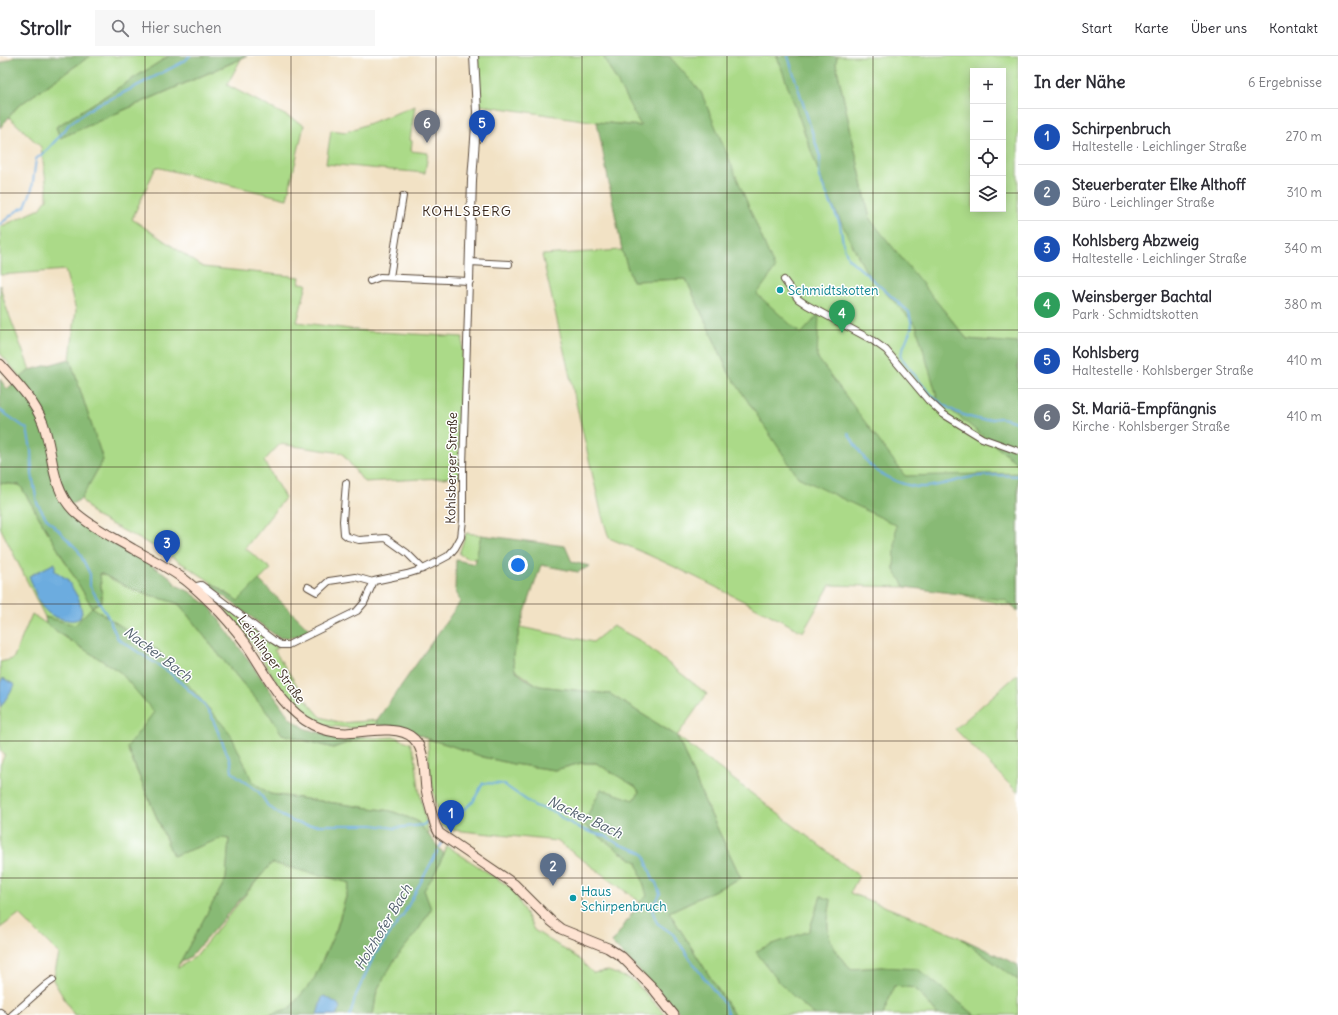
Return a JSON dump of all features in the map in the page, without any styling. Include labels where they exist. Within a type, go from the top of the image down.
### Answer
[{"type":"main road","name":"Leichlinger Straße","points":[[0,364],[27,396],[41,418],[49,442],[59,491],[68,504],[82,518],[166,568],[194,587],[221,613],[240,636],[280,695],[292,710],[304,720],[319,728],[334,732],[346,733],[389,730],[411,736],[417,742],[422,754],[428,799],[439,833],[514,884],[561,929],[608,948],[622,957],[652,988],[674,1015]]},
{"type":"street","name":"Kohlsberger Straße","points":[[373,582],[383,578],[407,574],[424,569],[448,556],[458,543],[462,530],[463,445],[469,262],[472,180],[477,112],[474,56]]},
{"type":"street","points":[[390,277],[403,196]]},
{"type":"street","points":[[469,262],[509,264]]},
{"type":"street","points":[[370,281],[380,277],[390,277],[469,281]]},
{"type":"street","points":[[784,280],[798,299],[872,340],[886,350],[937,410],[982,438],[1018,451]]},
{"type":"street","points":[[346,483],[343,520],[344,534],[348,537],[360,540],[386,538],[407,553],[424,569]]},
{"type":"street","points":[[194,587],[201,585],[273,640],[284,646],[292,644],[357,611],[364,603],[373,582],[355,577],[329,581],[317,592],[308,587]]},
{"type":"street","points":[[12,1015],[46,984],[53,980]]},
{"type":"street","points":[[0,1012],[4,1015]]},
{"type":"green space","points":[[16,56],[90,56],[18,106],[0,128],[0,64]]},
{"type":"green space","points":[[90,56],[169,56],[56,127],[60,138],[241,59],[227,85],[304,125],[287,199],[156,167],[132,219],[203,267],[300,277],[299,283],[307,284],[297,322],[365,331],[463,337],[459,477],[364,482],[342,453],[280,444],[264,461],[285,498],[245,548],[271,569],[238,601],[159,549],[95,516],[81,499],[103,460],[70,359],[76,310],[65,270],[0,275],[0,227],[40,209],[47,199],[41,147],[9,117],[18,106]]},
{"type":"green space","points":[[169,56],[247,56],[60,138],[56,127]]},
{"type":"green space","points":[[477,56],[603,56],[642,126],[597,122],[480,105]]},
{"type":"green space","points":[[603,56],[669,56],[701,92],[775,269],[757,294],[801,334],[819,314],[817,357],[905,476],[1018,473],[1018,611],[1005,600],[905,587],[894,570],[896,525],[798,477],[729,373],[686,279],[632,281],[622,250],[597,122],[641,126]]},
{"type":"green space","points":[[622,56],[826,56],[870,219],[836,64],[837,56],[1018,56],[1018,611],[1011,606],[969,597],[894,564],[894,570],[905,587],[830,585],[803,632],[683,571],[609,538],[602,516],[542,255],[622,250],[632,281],[686,279],[729,373]],"holes":[[[941,307],[967,339],[1000,342],[956,349]]]},
{"type":"green space","points":[[777,56],[837,56],[836,64],[870,219],[967,339],[1018,343],[1018,464],[938,400],[916,325],[866,272],[825,190]]},
{"type":"green space","points":[[415,106],[410,140],[412,141],[411,151],[428,153],[425,173],[326,164],[331,130],[346,132]]},
{"type":"green space","points":[[0,285],[5,304],[30,370],[21,378],[0,353]]},
{"type":"green space","points":[[70,359],[103,460],[81,499],[64,508],[81,524],[169,576],[176,585],[190,592],[210,607],[290,718],[306,729],[325,734],[364,737],[333,748],[282,734],[271,717],[179,604],[134,590],[100,573],[102,601],[92,607],[20,485],[0,483],[0,379],[7,389],[30,370]]},
{"type":"green space","points":[[0,483],[20,485],[92,607],[102,601],[100,573],[134,590],[179,604],[271,717],[282,734],[333,748],[364,737],[396,737],[410,743],[415,755],[419,789],[429,836],[417,821],[391,811],[270,794],[253,782],[243,762],[75,625],[45,617],[0,527]]},
{"type":"green space","points":[[466,533],[481,535],[476,559],[467,558],[459,554]]},
{"type":"green space","points":[[481,535],[565,546],[572,562],[590,566],[578,572],[541,565],[520,627],[513,659],[515,670],[523,677],[539,686],[610,694],[677,736],[705,802],[741,878],[669,912],[734,1015],[682,1015],[612,943],[640,902],[647,896],[637,862],[620,852],[583,824],[601,789],[634,800],[639,792],[636,787],[596,763],[581,763],[555,770],[513,764],[483,757],[428,739],[404,727],[376,725],[377,720],[460,602],[455,589],[456,560],[475,564]]},
{"type":"green space","points":[[259,580],[310,630],[295,637],[279,638],[209,585],[211,583],[238,601]]},
{"type":"green space","points":[[92,607],[159,651],[230,733],[253,782],[270,794],[391,811],[417,821],[444,854],[434,875],[424,890],[431,909],[419,929],[394,961],[377,990],[373,1015],[268,1015],[290,1008],[314,979],[337,928],[350,883],[272,863],[191,956],[179,964],[226,879],[229,839],[223,838],[173,856],[127,747],[154,712],[120,672],[46,624],[45,617],[75,625]]},
{"type":"green space","points":[[227,608],[278,648],[274,650],[308,702],[321,717],[341,723],[377,720],[376,725],[352,728],[328,726],[307,717],[291,705],[256,649],[225,609]]},
{"type":"green space","points":[[32,614],[122,673],[155,712],[127,748],[173,856],[222,838],[229,839],[226,879],[178,968],[195,957],[272,862],[350,883],[336,930],[314,980],[291,1008],[269,1015],[74,1015],[53,980],[59,954],[19,914],[0,928],[0,765],[5,754],[0,751],[0,662],[13,659]]},
{"type":"green space","points":[[613,626],[639,640],[707,694],[677,736],[610,694],[539,686],[515,670],[513,659],[520,627],[593,642]]},
{"type":"green space","points":[[1018,674],[1018,793],[955,729]]},
{"type":"green space","points":[[677,736],[859,876],[850,893],[961,938],[1018,980],[1018,1015],[975,1015],[953,998],[883,967],[850,969],[830,940],[828,922],[831,901],[821,896],[809,931],[815,1015],[734,1015],[669,912],[741,878],[705,802]]},
{"type":"green space","points":[[428,739],[483,757],[513,764],[555,770],[581,763],[596,763],[631,783],[639,792],[634,801],[620,852],[637,862],[648,896],[640,902],[557,841],[453,830],[442,826],[432,783]]},
{"type":"green space","points":[[447,846],[513,889],[534,930],[578,958],[593,973],[608,971],[633,980],[666,1015],[373,1015],[377,991],[392,959],[419,928],[431,909],[424,890]]},
{"type":"green space","points":[[821,896],[831,900],[828,922],[830,940],[850,969],[883,967],[918,969],[975,1015],[938,1015],[915,988],[894,986],[883,1015],[815,1015],[801,1004],[779,982],[756,952],[762,948],[809,931]]},
{"type":"green space","points":[[961,938],[1018,965],[1018,980],[972,947]]},
{"type":"green space","points":[[894,986],[915,988],[938,1015],[883,1015]]},
{"type":"water","points":[[55,563],[55,571],[67,579],[79,599],[82,612],[80,618],[78,619],[69,620],[54,617],[48,613],[37,597],[29,576]]},
{"type":"water","points":[[3,678],[15,685],[0,708],[0,683]]},
{"type":"water","points":[[325,996],[338,1004],[340,1008],[336,1015],[317,1015],[322,997]]},
{"type":"waterway","points":[[0,224],[15,212],[25,207],[32,189],[36,159],[48,149],[69,124],[96,105],[121,94],[181,63],[190,56]]},
{"type":"waterway","points":[[788,56],[820,157],[819,177],[840,224],[843,243],[848,258],[909,312],[912,326],[900,356],[925,388],[943,405],[954,411],[982,420],[1002,418],[1018,423]]},
{"type":"waterway","name":"Nacker Bach","points":[[0,410],[27,429],[31,449],[32,474],[37,503],[46,518],[78,550],[90,574],[90,586],[107,615],[118,639],[169,672],[203,703],[211,715],[231,763],[232,772],[259,792],[268,806],[282,816],[294,822],[305,825],[373,825],[395,828],[423,825],[428,821]]},
{"type":"waterway","points":[[848,433],[861,454],[871,466],[888,478],[903,484],[924,487],[983,475],[1018,476]]},
{"type":"waterway","name":"Nacker Bach","points":[[441,816],[462,811],[473,802],[483,783],[503,784],[535,806],[555,812],[563,819],[582,829],[606,836],[618,844],[641,852],[644,855],[660,894],[657,900],[653,903],[652,910],[657,923],[673,934],[724,1004],[728,1015]]},
{"type":"waterway","name":"Nacker Bach","points":[[454,812],[454,817]]},
{"type":"waterway","name":"Holzhofer Bach","points":[[440,847],[442,843]]},
{"type":"waterway","name":"Holzhofer Bach","points":[[350,1015],[356,995],[374,956],[402,917],[437,852]]},
{"type":"place","name":"St. Mariä-Empfängnis","points":[[427,143]]},
{"type":"place","name":"Kohlsberg","points":[[482,143]]},
{"type":"place","name":"Schmidtskotten","points":[[780,290]]},
{"type":"place","name":"Weinsberger Bachtal","points":[[842,333]]},
{"type":"place","name":"Kohlsberg Abzweig","points":[[167,563]]},
{"type":"place","name":"Schirpenbruch","points":[[451,833]]},
{"type":"place","name":"Steuerberater Elke Althoff","points":[[553,886]]},
{"type":"place","name":"Haus Schirpenbruch","points":[[573,898]]},
{"type":"district","name":"KOHLSBERG","points":[[467,211]]}]
